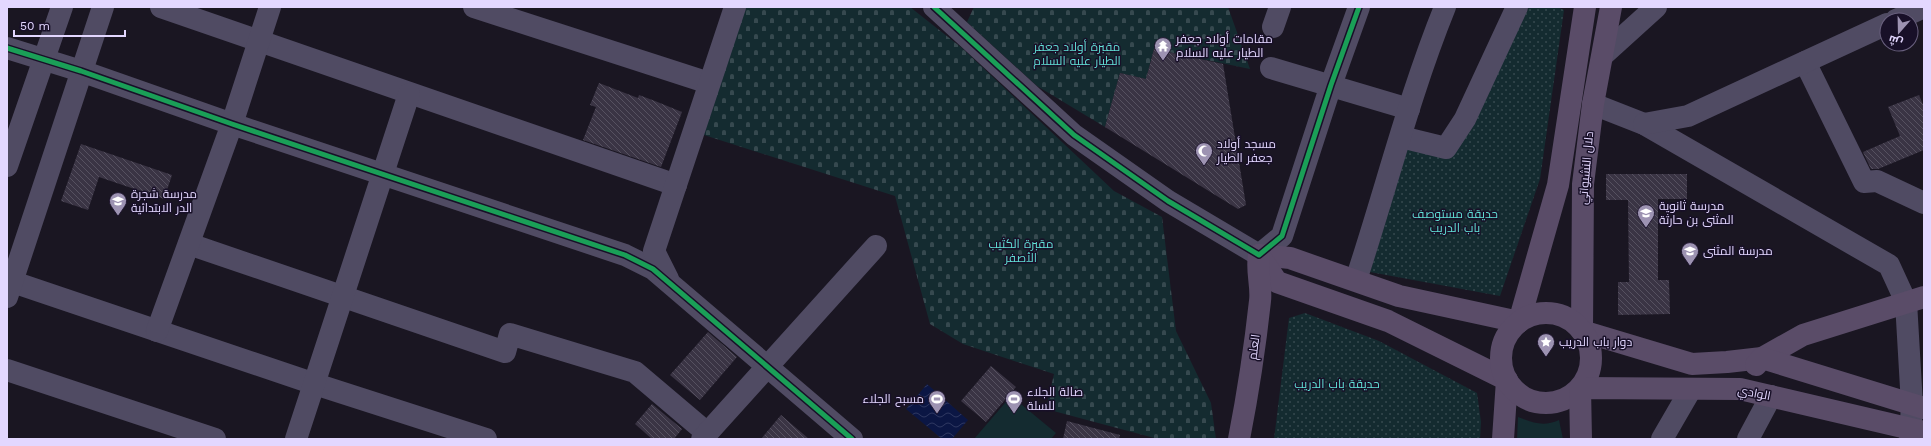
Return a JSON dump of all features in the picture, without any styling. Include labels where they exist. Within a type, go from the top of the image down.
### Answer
[{"type":"main road","points":[[1520,322],[1558,185],[1585,7]]},
{"type":"main road","name":"دلال النشيواتي","points":[[1582,331],[1582,184],[1593,104],[1611,7]]},
{"type":"main road","points":[[1259,255],[1290,258],[1398,296],[1520,322]]},
{"type":"main road","points":[[1259,255],[1277,282],[1388,321],[1507,380]]},
{"type":"main road","name":"العلم","points":[[1239,439],[1248,394],[1261,299],[1257,266],[1259,255]]},
{"type":"main road","name":"العلم","points":[[1254,439],[1258,398],[1277,282],[1290,258]]},
{"type":"main road","points":[[1582,331],[1692,364],[1727,362],[1762,358],[1803,335],[1915,299]]},
{"type":"main road","points":[[1545,313],[1559,315],[1571,321],[1582,331],[1589,344],[1591,360],[1588,375],[1580,388],[1569,397],[1556,402],[1542,403],[1528,399],[1516,391],[1507,380],[1502,368],[1503,349],[1510,331],[1520,322],[1532,316],[1545,313]]},
{"type":"main road","points":[[1740,389],[1762,358]]},
{"type":"main road","points":[[1762,358],[1918,406]]},
{"type":"main road","points":[[1503,439],[1507,380]]},
{"type":"main road","points":[[1580,388],[1581,439]]},
{"type":"main road","name":"الوادي","points":[[1580,388],[1740,389],[1915,434]]},
{"type":"street","points":[[7,166],[12,135],[43,61],[62,7]]},
{"type":"street","points":[[103,7],[9,287],[158,331],[315,384],[486,439]]},
{"type":"street","points":[[161,7],[409,94],[676,185]]},
{"type":"street","points":[[158,331],[232,124],[270,7]]},
{"type":"street","points":[[474,7],[709,83]]},
{"type":"street","points":[[670,283],[654,251],[734,7]]},
{"type":"street","points":[[935,7],[1074,135],[1168,200],[1259,255],[1282,236],[1331,85],[1359,7]]},
{"type":"street","points":[[1356,280],[1409,109],[1445,7]]},
{"type":"street","points":[[1401,137],[1446,148],[1465,119],[1518,7]]},
{"type":"street","points":[[1603,55],[1656,7]]},
{"type":"street","points":[[1913,12],[1924,7]]},
{"type":"street","points":[[1644,124],[1688,116],[1879,28]]},
{"type":"street","points":[[7,48],[43,61],[81,71],[232,124],[626,255],[653,269],[849,438]]},
{"type":"street","points":[[1805,62],[1864,182],[1877,181],[1924,203]]},
{"type":"street","points":[[1271,68],[1409,109]]},
{"type":"street","points":[[296,439],[409,94]]},
{"type":"street","points":[[1593,104],[1644,124],[1889,265],[1915,299],[1918,406],[1915,434]]},
{"type":"street","points":[[189,244],[504,352],[510,334],[635,372],[705,436],[876,246]]},
{"type":"street","points":[[7,370],[215,439]]},
{"type":"street","points":[[1662,439],[1691,389]]},
{"type":"street","points":[[1748,439],[1771,396]]},
{"type":"green space","name":"مقبرة الكثيب الأصفر","points":[[745,7],[910,7],[962,48],[1114,191],[1162,217],[1176,331],[1211,403],[1216,439],[1158,439],[1046,409],[1054,374],[963,344],[930,324],[895,196],[701,134]]},
{"type":"green space","name":"مقبرة أولاد جعفر الطيار عليه السلام","points":[[974,7],[1228,7],[1250,69],[1154,49],[1146,79],[1120,73],[1105,127],[1037,86],[967,22]]},
{"type":"green space","name":"حديقة مستوصف باب الدريب","points":[[1529,7],[1557,7],[1564,10],[1540,179],[1500,296],[1370,272],[1407,149],[1451,155]]},
{"type":"green space","name":"حديقة باب الدريب","points":[[1305,313],[1379,341],[1477,393],[1481,422],[1480,439],[1274,439],[1289,318]]},
{"type":"green space","name":"صالة الجلاء للسلة","points":[[1011,396],[1056,433],[1051,439],[974,439]]},
{"type":"green space","points":[[1518,417],[1543,424],[1559,420],[1563,439],[1517,439]]},
{"type":"water","name":"مسبح الجلاء","points":[[927,384],[968,420],[952,439],[942,439],[906,409]]},
{"type":"building","name":"مسجد أولاد جعفر الطيار","points":[[1154,49],[1223,64],[1246,205],[1238,209],[1105,127],[1120,73],[1146,79]]},
{"type":"building","points":[[599,83],[638,98],[639,95],[682,112],[661,167],[583,140],[596,107],[590,105]]},
{"type":"building","points":[[1919,95],[1924,107],[1924,150],[1878,169],[1871,169],[1863,152],[1900,136],[1888,107]]},
{"type":"building","points":[[81,144],[172,175],[164,199],[99,177],[88,210],[61,201]]},
{"type":"building","points":[[1606,174],[1687,174],[1687,199],[1658,199],[1658,280],[1669,280],[1670,314],[1618,315],[1618,282],[1629,282],[1628,200],[1606,200]]},
{"type":"building","points":[[708,332],[737,357],[700,400],[670,375]]},
{"type":"building","points":[[991,366],[1016,387],[986,422],[961,401]]},
{"type":"building","points":[[652,404],[682,429],[674,439],[652,439],[635,424]]},
{"type":"building","points":[[781,415],[809,439],[761,439]]},
{"type":"building","points":[[1067,421],[1120,435],[1119,439],[1063,439]]},
{"type":"cycle path","points":[[934,7],[1074,135],[1168,201],[1259,255],[1282,236],[1331,85],[1359,7]]},
{"type":"cycle path","points":[[7,48],[81,71],[232,124],[625,255],[653,269],[852,439]]},
{"type":"place","name":"مقامات أولاد جعفر الطيار عليه السلام","points":[[1163,61]]},
{"type":"place","name":"مسجد أولاد جعفر الطيار","points":[[1204,166]]},
{"type":"place","name":"مدرسة شجرة الدر الابتدائية","points":[[118,216]]},
{"type":"place","name":"مدرسة ثانوية المثنى بن حارثة","points":[[1646,228]]},
{"type":"place","name":"مدرسة المثنى","points":[[1690,266]]},
{"type":"place","name":"دوار باب الدريب","points":[[1546,357]]},
{"type":"place","name":"مسبح الجلاء","points":[[937,414]]},
{"type":"place","name":"صالة الجلاء للسلة","points":[[1014,414]]}]
